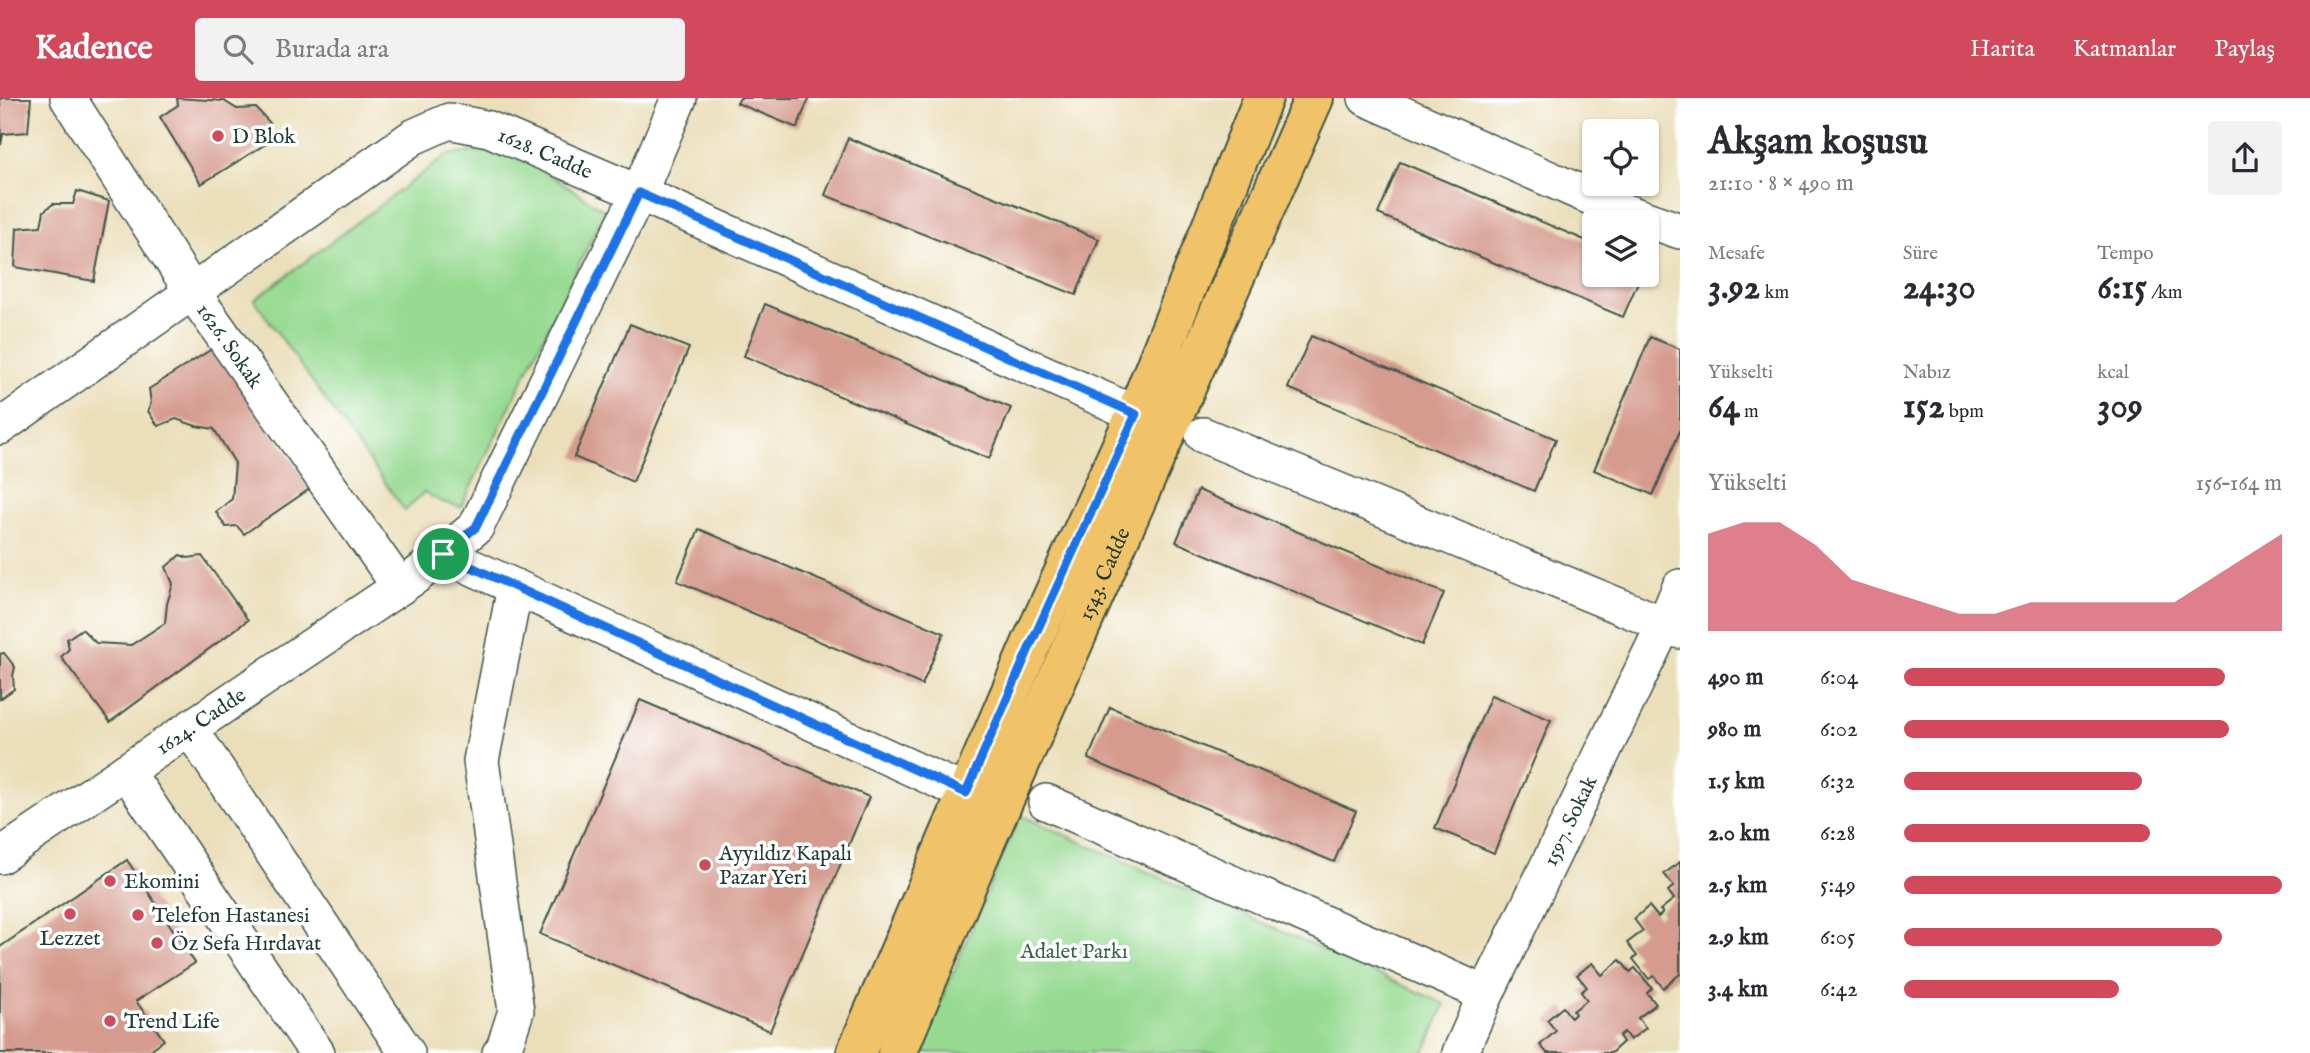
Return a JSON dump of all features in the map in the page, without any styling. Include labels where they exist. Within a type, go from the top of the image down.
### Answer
[{"type":"main road","name":"1543. Cadde","points":[[856,1053],[1031,644],[1136,414],[1263,98]]},
{"type":"main road","name":"1543. Cadde","points":[[897,1053],[984,844],[1314,98]]},
{"type":"street","name":"1626. Sokak","points":[[68,98],[193,293],[400,587]]},
{"type":"street","name":"1624. Cadde","points":[[0,856],[400,587],[476,527],[639,193],[679,98]]},
{"type":"street","points":[[1366,98],[1620,210],[1680,231]]},
{"type":"street","name":"1628. Cadde","points":[[0,427],[413,137],[449,121],[489,129],[1136,414]]},
{"type":"street","points":[[1203,435],[1672,627]]},
{"type":"street","points":[[443,554],[966,793]]},
{"type":"street","points":[[500,1053],[516,1011],[481,761],[515,587]]},
{"type":"street","name":"1597. Sokak","points":[[1460,1053],[1486,994],[1672,627],[1680,587]]},
{"type":"street","points":[[190,729],[407,1053]]},
{"type":"street","points":[[126,771],[317,1053]]},
{"type":"street","points":[[1046,802],[1486,994]]},
{"type":"green space","points":[[492,150],[530,162],[605,211],[461,507],[442,502],[424,492],[405,511],[254,300],[447,155]]},
{"type":"green space","name":"Adalet Parkı","points":[[1020,815],[1445,1004],[1424,1053],[919,1053]]},
{"type":"building","points":[[0,98],[31,98],[28,132],[3,134],[1,145]]},
{"type":"building","name":"D Blok","points":[[177,98],[224,101],[237,109],[256,108],[270,123],[261,129],[269,142],[201,184],[160,117],[178,105]]},
{"type":"building","points":[[740,98],[809,98],[797,128],[737,103]]},
{"type":"building","points":[[848,138],[1099,239],[1076,295],[825,195]]},
{"type":"building","points":[[1400,162],[1582,239],[1582,287],[1636,287],[1623,317],[1378,214]]},
{"type":"building","points":[[77,191],[109,201],[94,281],[15,267],[17,228],[41,226],[44,211],[53,204],[73,204]]},
{"type":"building","points":[[765,304],[1011,408],[989,459],[744,356]]},
{"type":"building","points":[[630,324],[689,348],[633,482],[574,457]]},
{"type":"building","points":[[1311,336],[1556,439],[1534,491],[1288,388]]},
{"type":"building","points":[[1650,337],[1680,349],[1680,431],[1653,495],[1594,470]]},
{"type":"building","points":[[215,347],[311,488],[244,534],[237,526],[226,527],[216,512],[232,499],[235,463],[214,429],[176,419],[158,426],[148,411],[151,403],[149,389]]},
{"type":"building","points":[[1198,490],[1444,593],[1422,645],[1176,542]]},
{"type":"building","points":[[699,529],[944,633],[922,685],[677,581]]},
{"type":"building","points":[[180,555],[188,558],[202,556],[248,620],[110,722],[61,657],[69,649],[67,639],[82,629],[96,643],[131,645],[165,623],[173,584],[166,567]]},
{"type":"building","points":[[4,653],[15,667],[14,689],[0,699],[0,654]]},
{"type":"building","points":[[1491,695],[1551,720],[1494,853],[1435,828]]},
{"type":"building","name":"Ayyıldız Kapalı Pazar Yeri","points":[[640,700],[869,797],[770,1031],[540,934]]},
{"type":"building","points":[[1110,707],[1356,811],[1334,862],[1088,759]]},
{"type":"building","points":[[127,860],[195,963],[136,1001],[164,1040],[146,1053],[0,1053],[0,947]]},
{"type":"building","points":[[1680,862],[1680,974],[1663,988],[1654,976],[1649,979],[1633,959],[1637,956],[1627,943],[1643,931],[1634,919],[1649,906],[1658,917],[1663,913],[1660,910],[1674,899],[1668,891],[1674,886],[1664,874]]},
{"type":"building","points":[[1620,960],[1630,972],[1635,968],[1652,988],[1647,993],[1656,1004],[1638,1018],[1646,1028],[1630,1040],[1624,1032],[1619,1036],[1623,1042],[1611,1053],[1547,1053],[1540,1045],[1556,1031],[1547,1020],[1563,1007],[1571,1018],[1575,1014],[1573,1011],[1587,1000],[1581,992],[1587,987],[1577,975],[1592,963],[1602,975]]},
{"type":"place","name":"D Blok","points":[[218,136]]},
{"type":"place","name":"Ayyıldız Kapalı Pazar Yeri","points":[[705,865]]},
{"type":"place","name":"Ekomini","points":[[110,881]]},
{"type":"place","name":"Lezzet","points":[[70,914]]},
{"type":"place","name":"Telefon Hastanesi","points":[[138,915]]},
{"type":"place","name":"Öz Sefa Hırdavat","points":[[157,943]]},
{"type":"place","name":"Trend Life","points":[[110,1021]]},
{"type":"route","points":[[639,193],[1136,414],[966,793],[443,554],[476,527],[639,193]]}]
